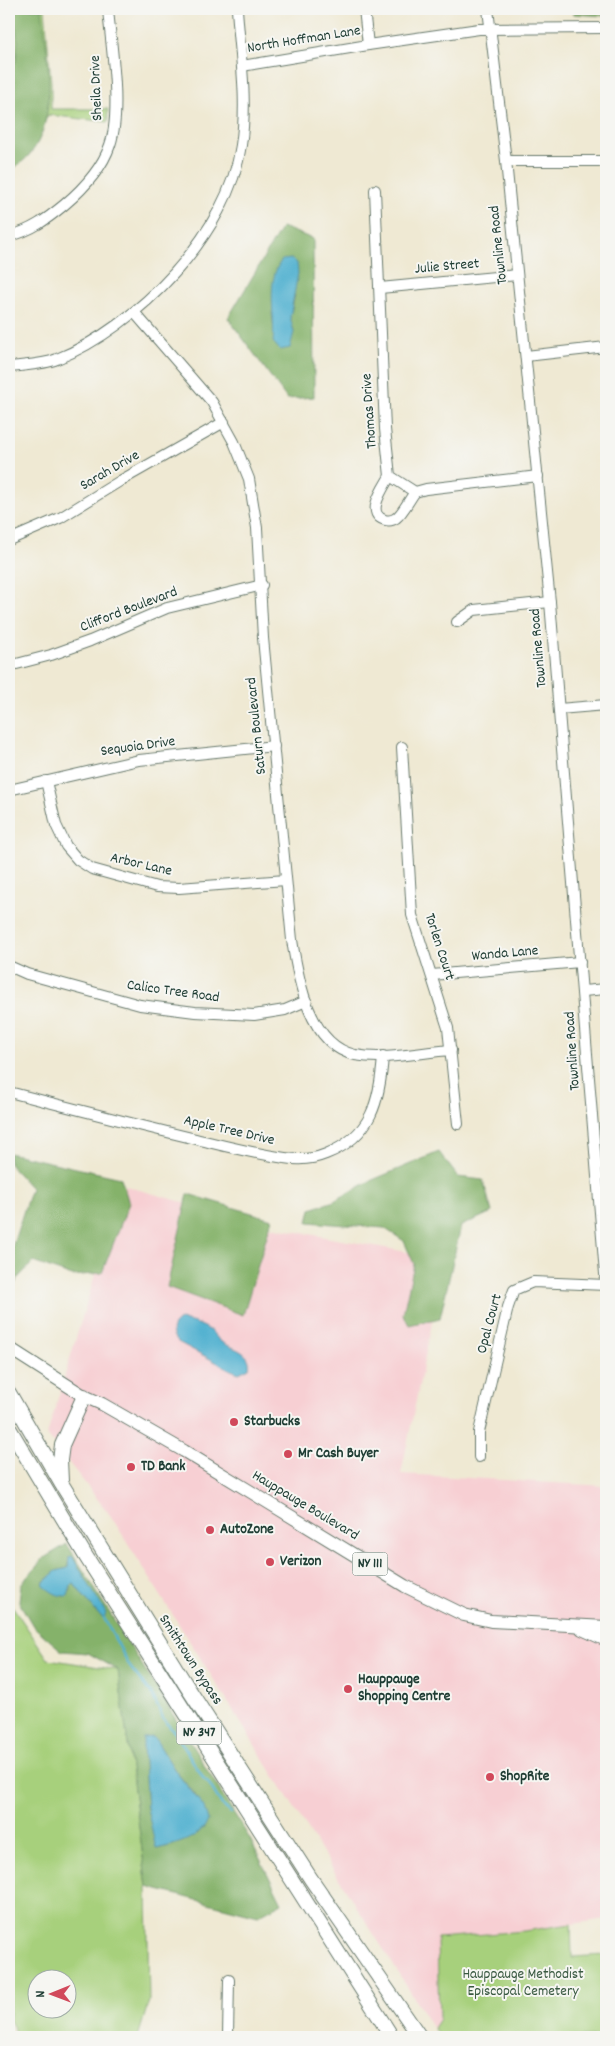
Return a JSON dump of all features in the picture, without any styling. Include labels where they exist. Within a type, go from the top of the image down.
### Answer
[{"type":"highway","name":"Smithtown Bypass","points":[[9,1393],[61,1483],[186,1685],[311,1879],[420,2037]]},
{"type":"highway","points":[[61,1483],[60,1460],[62,1445],[84,1396]]},
{"type":"highway","name":"Smithtown Bypass","points":[[9,1428],[81,1547],[392,2037]]},
{"type":"main road","name":"Hauppauge Boulevard","points":[[9,1348],[84,1396],[102,1404],[184,1451],[405,1586],[464,1615],[491,1621],[606,1627]]},
{"type":"main road","name":"NY 111","points":[[570,1625],[588,1630],[606,1640]]},
{"type":"street","name":"Sheila Drive","points":[[9,236],[21,233],[44,222],[74,196],[96,172],[110,145],[116,112],[108,9]]},
{"type":"street","points":[[9,367],[55,360],[79,349],[105,333],[134,312],[172,276],[200,242],[224,200],[235,174],[241,146],[244,105],[237,9]]},
{"type":"street","points":[[364,9],[368,44]]},
{"type":"street","name":"Townline Road","points":[[488,9],[506,160],[550,602],[580,962],[602,1182],[606,1286]]},
{"type":"street","name":"North Hoffman Lane","points":[[242,66],[368,44],[490,29],[606,28]]},
{"type":"street","points":[[506,160],[606,161]]},
{"type":"street","name":"Thomas Drive","points":[[375,190],[385,429],[390,476]]},
{"type":"street","name":"Julie Street","points":[[380,288],[517,275]]},
{"type":"street","name":"Saturn Boulevard","points":[[134,312],[212,402],[224,422],[249,479],[257,528],[264,638],[292,940],[297,971],[306,1001],[319,1028],[328,1041],[338,1049],[355,1055],[383,1056],[451,1050]]},
{"type":"street","points":[[526,356],[606,347]]},
{"type":"street","name":"Sarah Drive","points":[[9,540],[60,518],[120,481],[224,422]]},
{"type":"street","points":[[414,492],[390,476],[376,502],[376,511],[381,518],[390,521],[397,518],[414,492],[426,488],[538,476]]},
{"type":"street","name":"Clifford Boulevard","points":[[9,666],[50,655],[90,641],[167,608],[262,585]]},
{"type":"street","points":[[457,622],[474,610],[550,602]]},
{"type":"street","points":[[559,709],[606,705]]},
{"type":"street","name":"Sequoia Drive","points":[[9,790],[101,767],[138,760],[274,746]]},
{"type":"street","name":"Torlen Court","points":[[402,748],[412,915],[448,1028],[458,1124]]},
{"type":"street","name":"Arbor Lane","points":[[46,781],[56,825],[66,846],[78,860],[92,869],[157,887],[179,888],[286,880]]},
{"type":"street","name":"Wanda Lane","points":[[432,975],[580,962]]},
{"type":"street","name":"Calico Tree Road","points":[[9,966],[28,974],[140,1005],[195,1012],[254,1015],[286,1010],[306,1001]]},
{"type":"street","points":[[583,991],[606,989]]},
{"type":"street","name":"Apple Tree Drive","points":[[9,1092],[255,1153],[286,1158],[309,1158],[326,1154],[348,1142],[365,1125],[375,1107],[381,1083],[383,1056]]},
{"type":"street","name":"Opal Court","points":[[479,1458],[479,1432],[508,1307],[514,1290],[533,1282],[606,1286]]},
{"type":"street","points":[[570,1625],[606,1621]]},
{"type":"street","points":[[228,2037],[229,1980]]},
{"type":"shaded area","points":[[122,1185],[271,1227],[445,1259],[401,1474],[606,1486],[606,1919],[524,1931],[437,1938],[439,2020],[433,2028],[110,1515],[47,1435]]},
{"type":"green space","points":[[9,9],[45,9],[51,83],[51,109],[108,109],[108,122],[48,115],[31,150],[9,165]]},
{"type":"green space","points":[[9,9],[42,9],[49,75],[45,121],[38,141],[27,158],[9,170],[9,64],[16,62],[18,41],[15,24]]},
{"type":"green space","points":[[571,9],[606,9],[606,16],[574,14]]},
{"type":"green space","points":[[282,227],[313,239],[314,397],[287,399],[228,318]],"holes":[[[295,295],[290,317],[294,332],[274,331],[272,313],[274,304]]]},
{"type":"green space","points":[[439,1152],[458,1177],[483,1180],[492,1212],[461,1226],[440,1318],[409,1325],[403,1314],[414,1264],[404,1241],[384,1228],[308,1222],[311,1209],[334,1201],[370,1181]]},
{"type":"green space","points":[[9,1153],[121,1178],[129,1203],[102,1273],[72,1276],[33,1262],[18,1278],[9,1295],[9,1257],[31,1188],[9,1164]]},
{"type":"green space","points":[[188,1194],[272,1219],[243,1315],[167,1287]]},
{"type":"green space","points":[[67,1544],[250,1839],[282,1903],[258,1916],[147,1887],[118,1670],[88,1653],[62,1651],[33,1626],[19,1602],[21,1584],[44,1558]],"holes":[[[68,1562],[98,1614],[74,1584],[71,1584],[71,1591],[53,1591],[42,1583],[56,1571],[68,1568]],[[156,1740],[176,1772],[195,1794],[204,1828],[173,1845],[157,1849],[147,1808],[143,1746]]]},
{"type":"green space","points":[[9,1601],[48,1659],[118,1670],[147,1887],[149,2001],[138,2037],[19,2037],[9,2019]]},
{"type":"green space","name":"Hauppauge Methodist Episcopal Cemetery","points":[[571,1924],[572,1957],[606,1955],[606,2037],[440,2037],[433,2028],[439,2019],[437,1938],[524,1931]]},
{"type":"water","points":[[291,259],[297,263],[298,273],[290,317],[294,332],[290,348],[280,350],[273,342],[272,288],[277,268],[282,260]]},
{"type":"water","points":[[180,1320],[205,1327],[222,1342],[241,1352],[248,1358],[249,1368],[239,1373],[178,1342],[172,1330],[174,1325]]},
{"type":"water","points":[[72,1556],[106,1613],[104,1618],[98,1614],[74,1584],[71,1585],[68,1596],[60,1596],[42,1584],[56,1571],[68,1568],[69,1557]]},
{"type":"water","points":[[152,1737],[156,1740],[176,1772],[204,1807],[208,1821],[193,1837],[156,1849],[147,1808],[143,1746],[143,1738]]},
{"type":"waterway","points":[[104,1618],[130,1667],[153,1696],[163,1719],[176,1734],[222,1805],[231,1813]]},
{"type":"place","name":"Starbucks","points":[[234,1422]]},
{"type":"place","name":"Mr Cash Buyer","points":[[288,1454]]},
{"type":"place","name":"TD Bank","points":[[131,1467]]},
{"type":"place","name":"AutoZone","points":[[210,1530]]},
{"type":"place","name":"Verizon","points":[[270,1562]]},
{"type":"place","name":"Hauppauge Shopping Centre","points":[[348,1689]]},
{"type":"place","name":"ShopRite","points":[[490,1777]]}]
